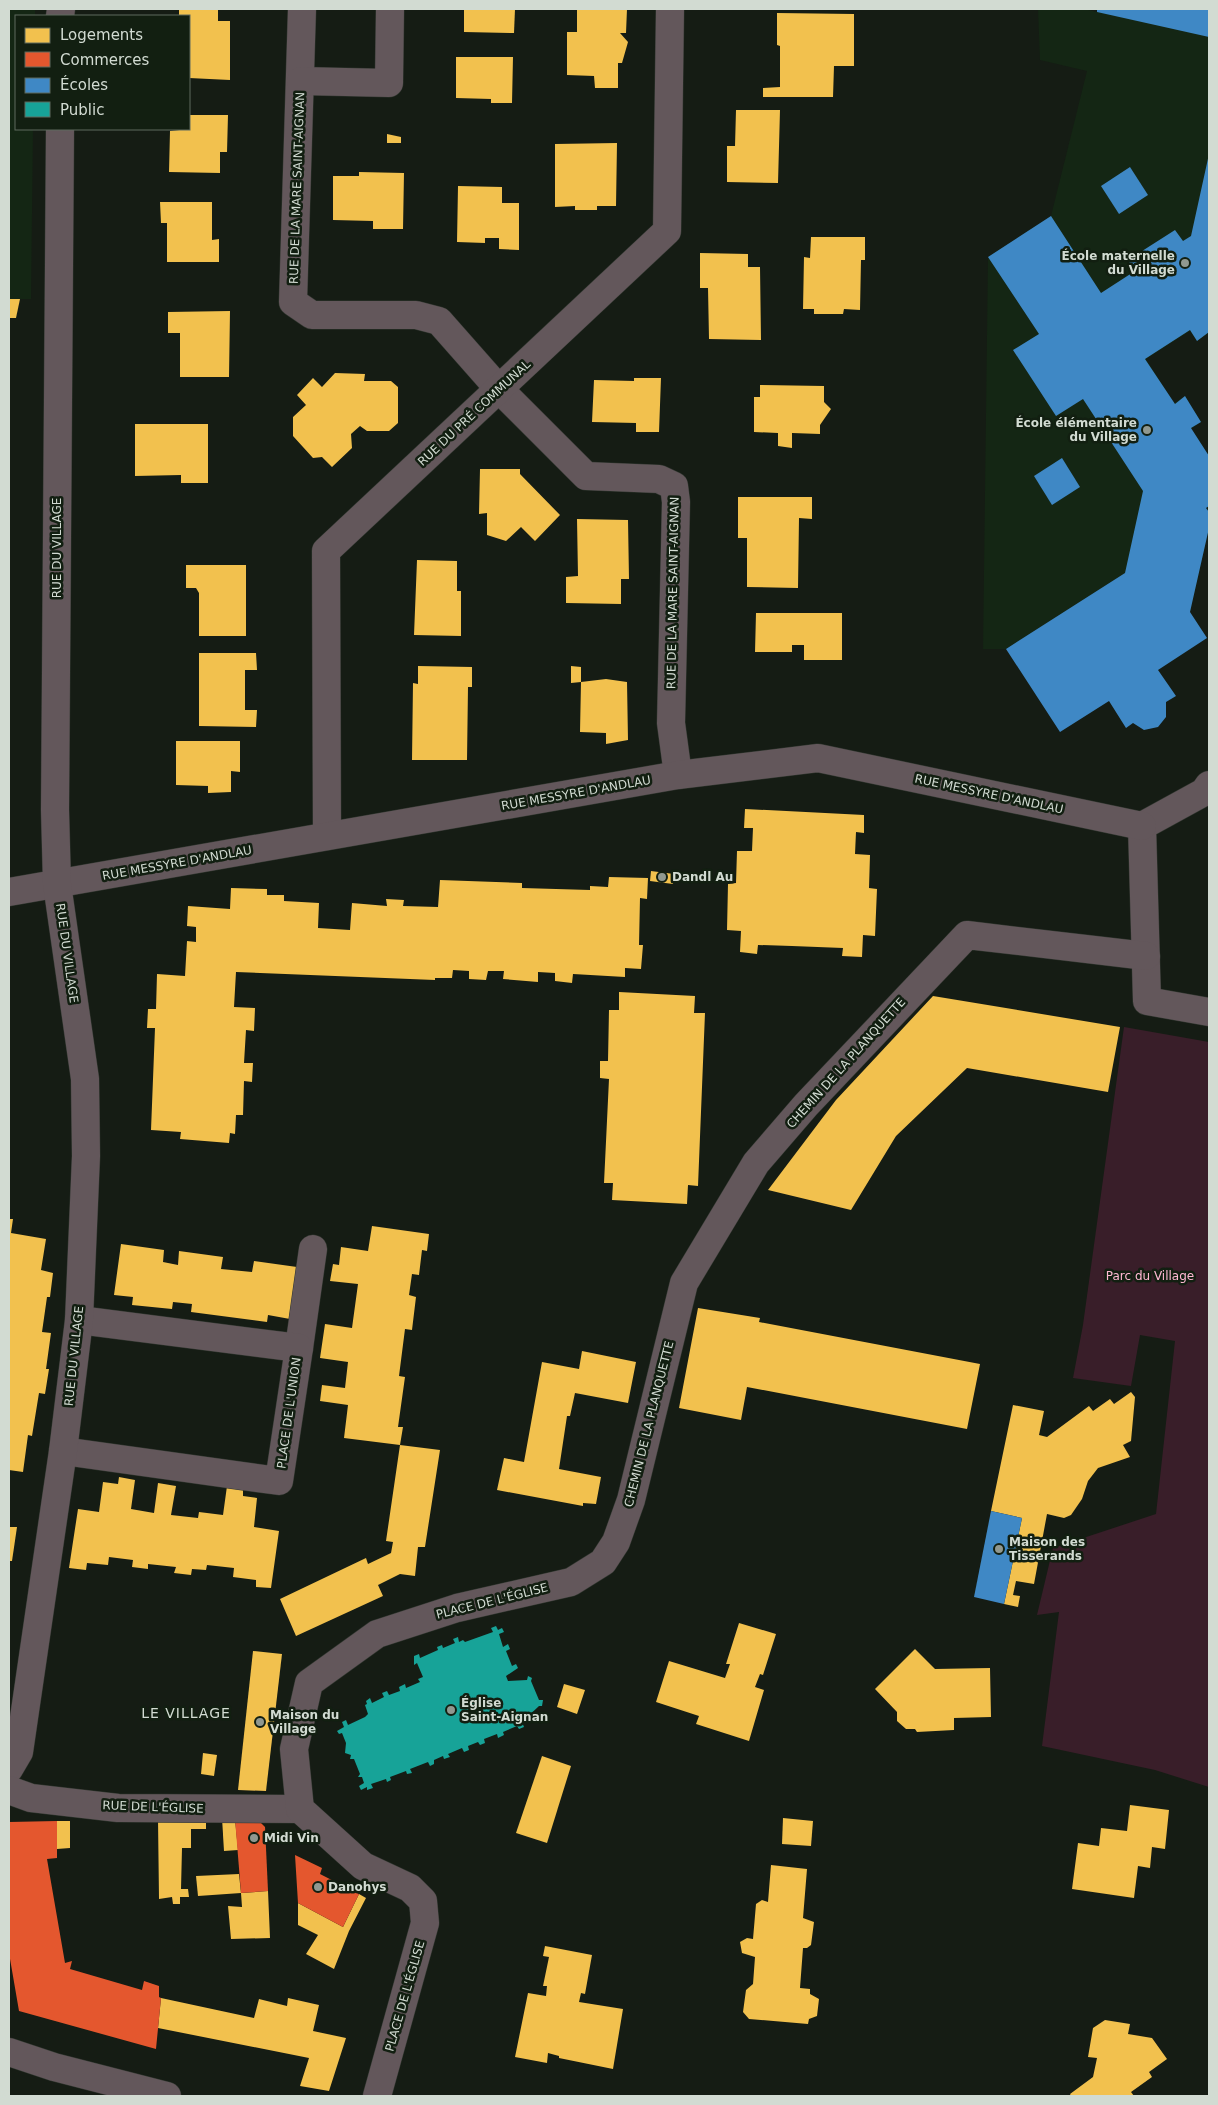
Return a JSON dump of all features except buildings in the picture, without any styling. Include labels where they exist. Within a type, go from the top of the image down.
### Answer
[{"type":"street","name":"RUE DE LA MARE SAINT-AIGNAN","points":[[302,9],[301,81],[294,218],[293,302],[312,315],[416,315],[439,320],[499,389],[586,476],[659,480],[674,486],[676,502],[671,723],[678,775]]},
{"type":"street","name":"RUE DE LA MARE SAINT-AIGNAN","points":[[301,81],[389,83],[390,9]]},
{"type":"street","name":"RUE DU PRÉ COMMUNAL","points":[[327,836],[326,551],[667,231],[670,9]]},
{"type":"street","name":"RUE DU VILLAGE","points":[[9,1769],[19,1752],[63,1451],[79,1320],[86,1156],[85,1079],[57,884],[55,810],[60,130]]},
{"type":"street","name":"RUE MESSYRE D'ANDLAU","points":[[9,892],[678,775],[818,758],[1142,826]]},
{"type":"street","points":[[1209,785],[1204,792],[1142,826],[1147,1001],[1209,1012]]},
{"type":"street","name":"CHEMIN DE LA PLANQUETTE","points":[[603,1562],[616,1542],[631,1500],[684,1282],[756,1163],[806,1105],[967,935],[1146,956]]},
{"type":"street","points":[[299,1348],[313,1249]]},
{"type":"street","name":"PLACE DE L'UNION","points":[[63,1451],[279,1481],[299,1348],[79,1320]]},
{"type":"street","name":"PLACE DE L'ÉGLISE","points":[[377,2096],[425,1923],[422,1901],[410,1888],[363,1866],[300,1809],[294,1749],[309,1683],[377,1634],[457,1608],[571,1582],[603,1562]]},
{"type":"street","name":"RUE DE L'ÉGLISE","points":[[9,1790],[31,1798],[118,1808],[300,1809]]},
{"type":"street","points":[[9,2052],[54,2067],[167,2096]]},
{"type":"shaded area","points":[[9,9],[35,9],[35,15],[15,15],[15,130],[33,130],[31,299],[9,299]]},
{"type":"shaded area","points":[[1038,9],[1084,9],[1097,12],[1097,9],[1209,9],[1209,333],[1197,341],[1190,331],[1146,359],[1174,403],[1185,396],[1201,422],[1191,429],[1209,456],[1209,506],[1206,508],[1209,512],[1209,528],[1190,612],[1125,573],[1006,649],[983,649],[988,257],[1051,216],[1087,71],[1040,60]]},
{"type":"green space","name":"Parc du Village","points":[[1124,1027],[1209,1042],[1209,1787],[1155,1770],[1042,1746],[1059,1612],[1037,1615],[1053,1548],[1156,1514],[1175,1341],[1140,1335],[1131,1386],[1073,1378],[1083,1325]]},
{"type":"place","name":"École maternelle du Village","points":[[1185,263]]},
{"type":"place","name":"École élémentaire du Village","points":[[1147,430]]},
{"type":"place","name":"Dandl Au","points":[[662,877]]},
{"type":"place","name":"Maison des Tisserands","points":[[999,1549]]},
{"type":"place","name":"Église Saint-Aignan","points":[[451,1710]]},
{"type":"place","name":"Maison du Village","points":[[260,1722]]},
{"type":"place","name":"Midi Vin","points":[[254,1838]]},
{"type":"place","name":"Danohys","points":[[318,1887]]},
{"type":"district","name":"LE VILLAGE","points":[[186,1713]]}]
